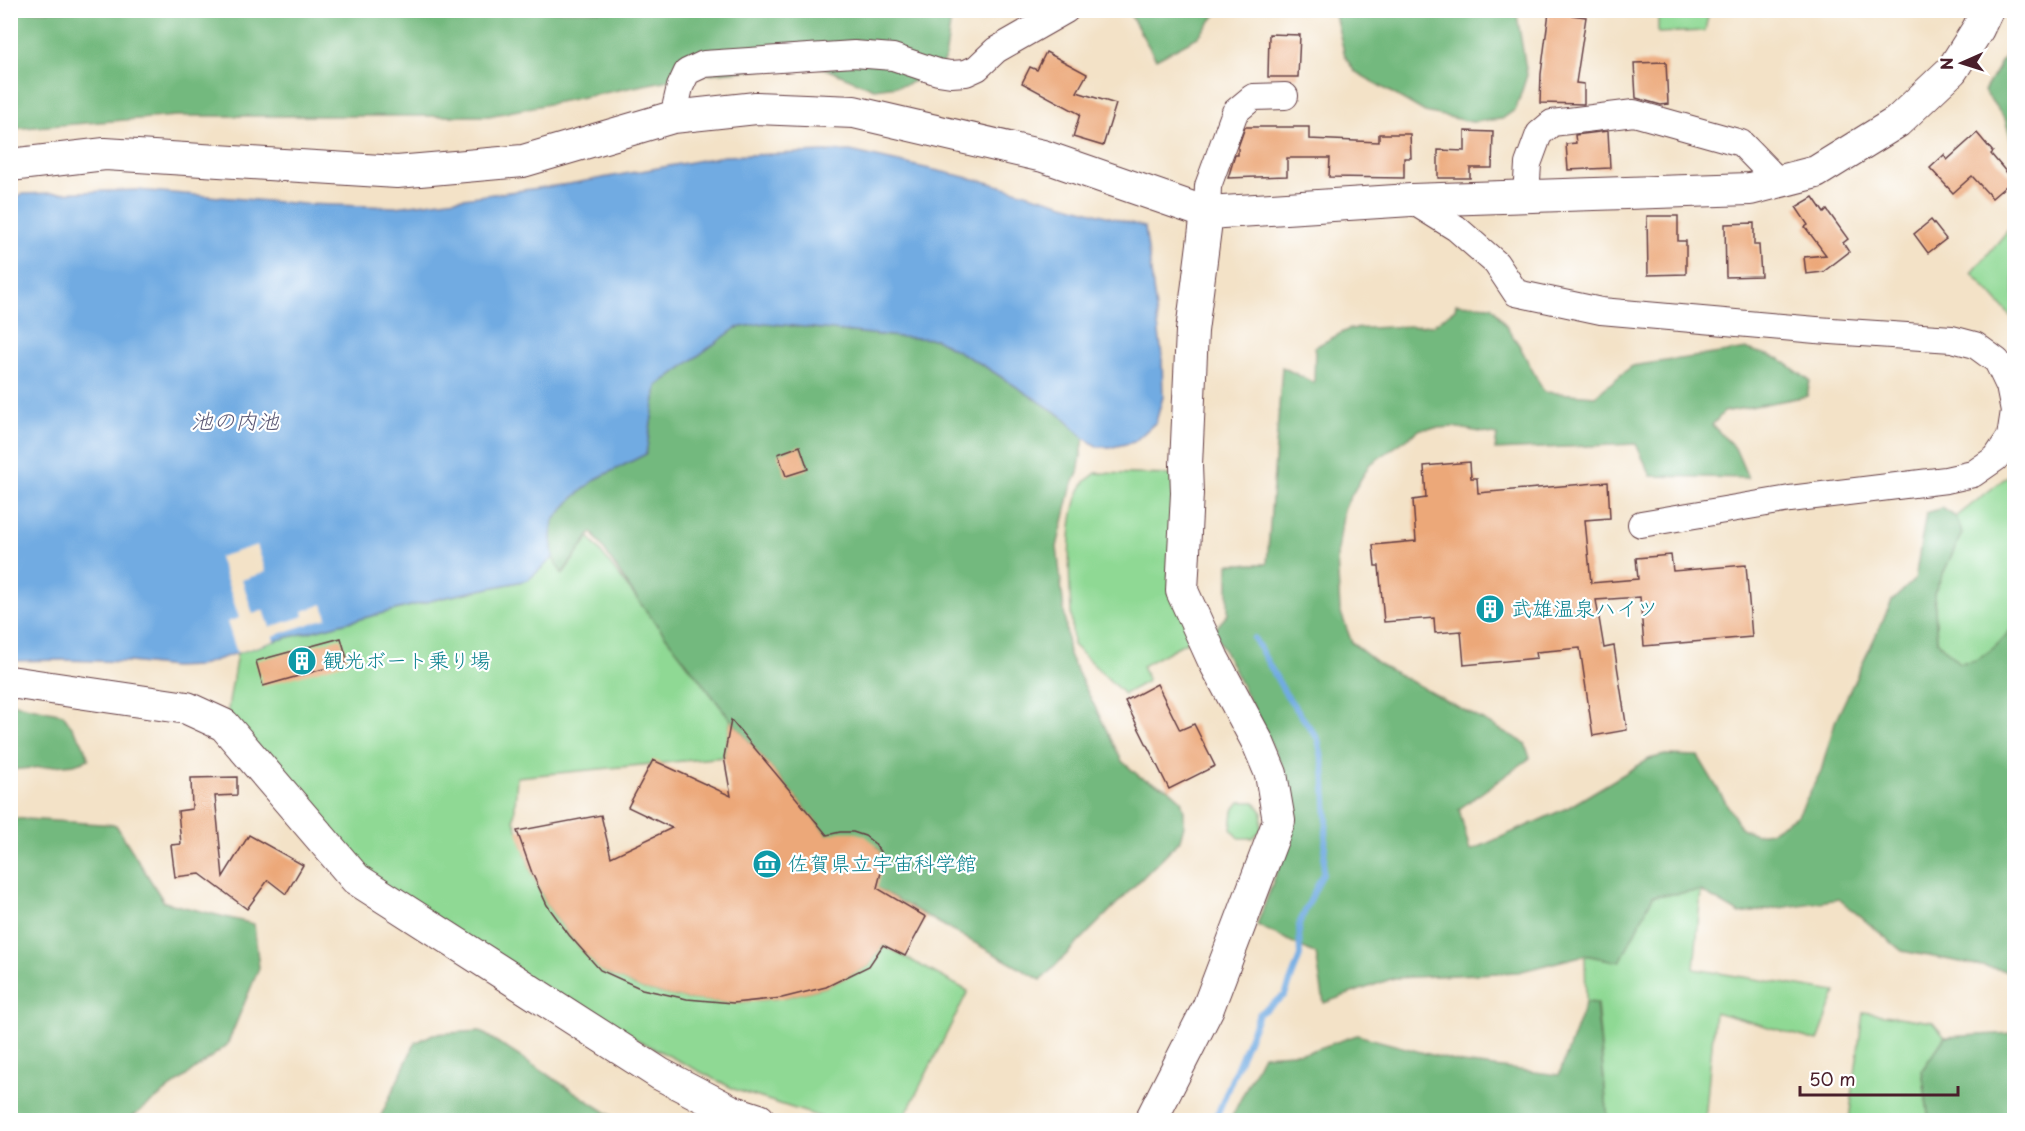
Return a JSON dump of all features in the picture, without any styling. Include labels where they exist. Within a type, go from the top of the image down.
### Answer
[{"type":"street","points":[[673,117],[680,87],[687,72],[704,64],[854,54],[893,57],[938,72],[966,73],[977,68],[996,50],[1066,10]]},
{"type":"street","points":[[10,165],[105,154],[397,172],[523,161],[673,117],[756,108],[854,112],[1044,156],[1207,213],[1412,200],[1750,189],[1816,172],[1897,122],[1952,70],[1987,10]]},
{"type":"street","points":[[1151,1120],[1208,1008],[1279,821],[1271,774],[1258,742],[1214,659],[1182,591],[1192,331],[1207,213],[1208,186],[1235,112],[1253,97],[1285,96]]},
{"type":"street","points":[[1526,196],[1528,164],[1539,134],[1552,123],[1634,113],[1741,144],[1779,182]]},
{"type":"street","points":[[1412,200],[1456,228],[1496,263],[1516,293],[1601,311],[1816,330],[1952,339],[1976,345],[1997,361],[2009,386],[2014,411],[2010,437],[1996,458],[1973,474],[1946,480],[1790,499],[1641,524]]},
{"type":"street","points":[[10,682],[187,708],[224,725],[356,879],[660,1074],[731,1111],[759,1120]]},
{"type":"green space","points":[[11,11],[952,11],[945,59],[936,72],[905,85],[874,89],[816,65],[694,75],[489,116],[176,116],[11,129]]},
{"type":"green space","points":[[1128,11],[1219,11],[1198,37],[1156,59]]},
{"type":"green space","points":[[1334,11],[1519,11],[1517,15],[1527,75],[1516,109],[1502,119],[1472,122],[1425,112],[1354,71],[1345,56]]},
{"type":"green space","points":[[1658,11],[1709,11],[1705,31],[1658,33]]},
{"type":"green space","points":[[2014,40],[2014,150],[2005,119],[1984,91]]},
{"type":"green space","points":[[2014,223],[2014,320],[1972,273]]},
{"type":"green space","points":[[1456,304],[1492,306],[1519,345],[1544,392],[1595,396],[1632,366],[1747,349],[1780,359],[1810,381],[1807,396],[1724,412],[1712,425],[1735,448],[1748,478],[1651,476],[1636,444],[1495,450],[1497,435],[1453,427],[1421,429],[1369,465],[1344,508],[1337,558],[1340,610],[1352,643],[1379,664],[1525,743],[1530,758],[1459,809],[1470,851],[1569,807],[1649,759],[1665,755],[1698,756],[1741,828],[1755,834],[1771,832],[1798,815],[1821,771],[1835,722],[1892,601],[1915,579],[1926,513],[1942,508],[1956,517],[1962,533],[1934,593],[1937,641],[1960,663],[1977,660],[1995,647],[2014,627],[2014,972],[1902,951],[1839,899],[1740,914],[1701,891],[1653,896],[1620,962],[1585,955],[1518,972],[1394,978],[1324,1003],[1316,954],[1257,925],[1284,853],[1285,772],[1214,630],[1228,614],[1228,564],[1267,564],[1282,367],[1314,383],[1315,347],[1349,329],[1433,325],[1455,309]]},
{"type":"green space","points":[[765,323],[936,339],[981,364],[1062,416],[1084,438],[1078,473],[1071,488],[1057,547],[1069,655],[1122,761],[1140,777],[1169,789],[1181,800],[1184,825],[1180,840],[1041,980],[873,886],[881,853],[864,838],[851,835],[827,835],[731,720],[640,603],[592,532],[562,574],[553,558],[551,537],[553,521],[572,499],[596,479],[646,454],[657,386],[736,328]]},
{"type":"green space","points":[[2014,471],[2014,627],[1995,647],[1977,660],[1960,663],[1937,641],[1934,593],[1962,533],[1956,517]]},
{"type":"green space","points":[[1096,473],[1174,475],[1192,639],[1142,666],[1148,681],[1124,694],[1073,645],[1070,537],[1078,497],[1085,482]]},
{"type":"green space","points":[[589,537],[731,720],[724,757],[517,777],[514,820],[532,873],[547,905],[569,935],[600,970],[642,989],[687,999],[733,1003],[782,998],[826,987],[869,966],[883,945],[968,991],[903,1120],[830,1120],[736,1090],[491,965],[360,875],[227,715],[237,653],[274,641],[442,598],[528,580],[553,558],[563,574]]},
{"type":"green space","points":[[11,703],[63,714],[82,742],[89,759],[74,764],[11,770]]},
{"type":"green space","points":[[1240,802],[1255,802],[1262,812],[1261,830],[1253,838],[1239,838],[1231,829],[1233,811]]},
{"type":"green space","points":[[10,818],[116,825],[164,902],[254,924],[259,968],[227,1045],[128,1120],[11,1120]]},
{"type":"green space","points":[[1701,891],[1694,969],[1836,992],[1818,1041],[1715,1012],[1705,1120],[1608,1120],[1597,1003],[1586,1002],[1585,955],[1620,962],[1653,896]]},
{"type":"green space","points":[[1586,1002],[1596,1003],[1608,1120],[1230,1120],[1263,1055],[1308,1052],[1357,1035],[1462,1063],[1559,1075]]},
{"type":"green space","points":[[1863,1012],[1932,1022],[1945,1037],[1922,1070],[1929,1120],[1849,1120]]},
{"type":"green space","points":[[480,1031],[618,1120],[379,1120],[415,1043],[433,1034]]},
{"type":"green space","points":[[2014,1033],[2014,1120],[1929,1120],[1922,1070],[1945,1037]]},
{"type":"water","name":"池の内池","points":[[850,151],[983,181],[1145,227],[1162,355],[1163,397],[1156,422],[1134,442],[1113,447],[1098,447],[1084,438],[1062,416],[981,364],[936,339],[765,323],[736,328],[657,386],[646,454],[596,479],[572,499],[553,521],[551,537],[553,558],[528,580],[442,598],[274,641],[198,666],[173,667],[129,662],[62,660],[11,661],[10,200],[23,194],[137,190],[304,204],[396,207],[569,184],[724,156]]},
{"type":"pier","points":[[257,545],[266,572],[242,580],[253,614],[264,610],[270,627],[304,616],[303,611],[323,604],[327,618],[273,636],[274,641],[237,653],[227,622],[239,618],[219,557]]},
{"type":"building","points":[[1549,12],[1586,17],[1576,83],[1584,84],[1584,104],[1540,103],[1541,74]]},
{"type":"building","points":[[1269,34],[1300,35],[1298,77],[1268,77]]},
{"type":"building","points":[[1046,52],[1087,74],[1077,92],[1116,104],[1103,146],[1073,137],[1080,114],[1022,83],[1030,67],[1037,70]]},
{"type":"building","points":[[1666,62],[1668,104],[1661,105],[1636,98],[1634,63]]},
{"type":"building","points":[[1245,127],[1309,127],[1309,139],[1379,142],[1379,134],[1410,134],[1411,158],[1404,158],[1404,178],[1329,177],[1330,158],[1287,158],[1287,176],[1228,178],[1235,155],[1238,155],[1238,147]]},
{"type":"building","points":[[1465,131],[1493,132],[1492,168],[1470,168],[1470,178],[1438,178],[1438,150],[1465,151]]},
{"type":"building","points":[[1608,131],[1610,168],[1568,170],[1566,144],[1576,143],[1575,135]]},
{"type":"building","points":[[1977,133],[2013,180],[1992,198],[1972,176],[1953,193],[1930,168],[1944,155],[1947,160]]},
{"type":"building","points":[[1813,197],[1824,213],[1827,210],[1848,239],[1843,243],[1849,252],[1823,272],[1806,274],[1804,257],[1826,255],[1805,227],[1808,225],[1796,207]]},
{"type":"building","points":[[1647,216],[1678,216],[1678,241],[1686,241],[1686,274],[1648,275]]},
{"type":"building","points":[[1931,220],[1946,239],[1928,253],[1914,234]]},
{"type":"building","points":[[1754,223],[1754,245],[1759,245],[1761,276],[1726,277],[1725,224]]},
{"type":"building","points":[[800,446],[808,469],[786,476],[778,454]]},
{"type":"building","name":"武雄温泉ハイツ","points":[[1470,462],[1471,478],[1477,478],[1478,493],[1608,482],[1610,518],[1585,520],[1591,583],[1638,579],[1636,558],[1671,555],[1673,571],[1746,565],[1752,637],[1644,646],[1640,597],[1596,600],[1604,648],[1614,646],[1627,730],[1593,736],[1580,648],[1536,652],[1537,658],[1464,665],[1461,631],[1435,633],[1434,618],[1384,622],[1379,566],[1375,566],[1373,545],[1416,541],[1413,500],[1426,498],[1424,466]]},
{"type":"building","name":"観光ボート乗り場","points":[[341,638],[348,662],[263,686],[256,661]]},
{"type":"building","points":[[1157,684],[1180,730],[1194,724],[1215,766],[1169,789],[1125,701]]},
{"type":"building","points":[[731,720],[827,835],[853,832],[865,836],[874,843],[881,853],[883,865],[877,888],[926,917],[905,956],[883,945],[869,966],[826,987],[782,998],[733,1003],[687,999],[642,989],[600,970],[569,935],[547,905],[532,873],[517,831],[601,815],[611,857],[672,828],[628,807],[653,760],[731,796],[724,757]]},
{"type":"building","points":[[237,777],[237,795],[215,796],[223,877],[249,835],[303,865],[286,894],[268,880],[247,909],[200,874],[175,877],[171,845],[181,844],[178,811],[192,809],[191,778]]},
{"type":"waterway","points":[[1215,1120],[1259,1014],[1285,995],[1300,956],[1299,924],[1323,873],[1327,819],[1324,768],[1318,739],[1285,693],[1254,638]]},
{"type":"place","name":"武雄温泉ハイツ","points":[[1490,609]]},
{"type":"place","name":"観光ボート乗り場","points":[[302,661]]},
{"type":"place","name":"佐賀県立宇宙科学館","points":[[767,864]]}]
